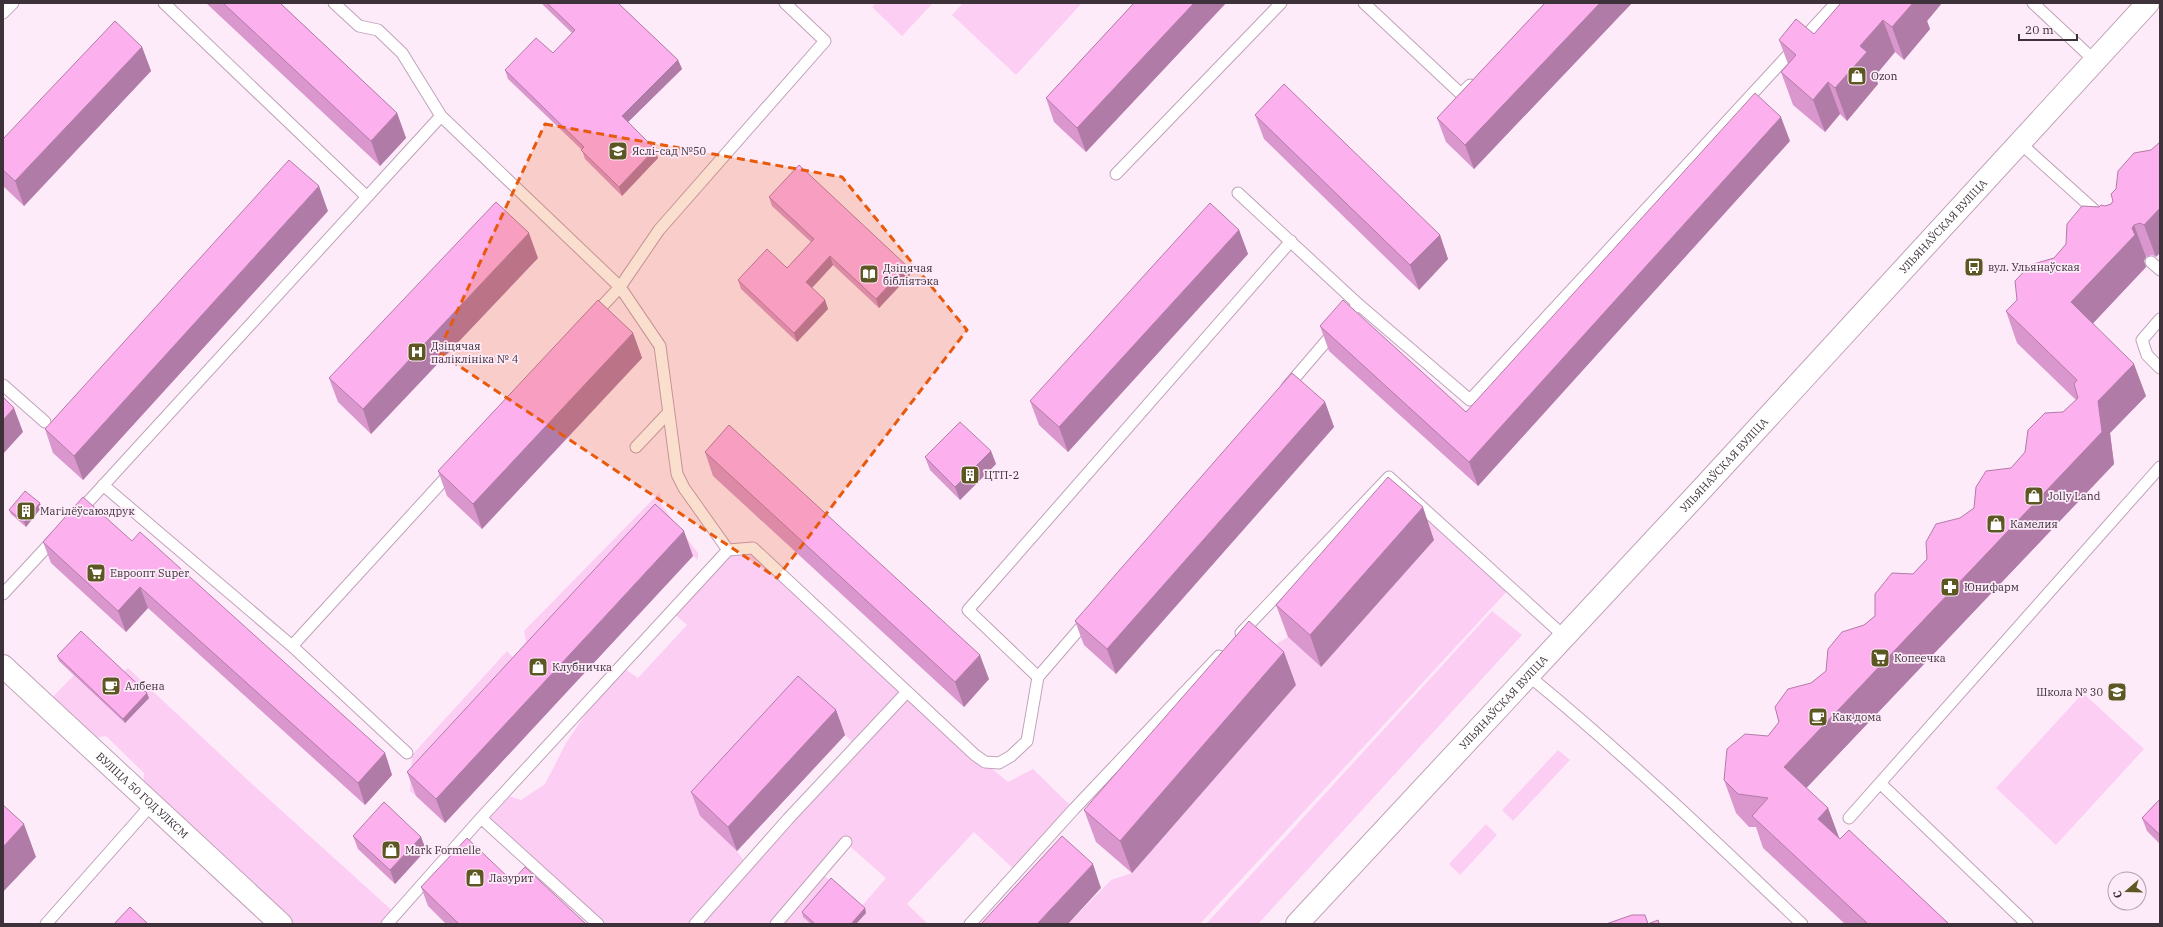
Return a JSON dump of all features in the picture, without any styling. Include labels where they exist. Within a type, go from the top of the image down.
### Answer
[{"type":"main road","name":"УЛЬЯНАЎСКАЯ ВУЛІЦА","points":[[1297,924],[1529,676],[2148,3]]},
{"type":"main road","name":"ВУЛІЦА 50 ГОД УЛКСМ","points":[[3,666],[281,924]]},
{"type":"lane","points":[[3,13],[13,3]]},
{"type":"lane","points":[[164,3],[367,197]]},
{"type":"lane","points":[[334,3],[358,26],[378,30],[402,53],[441,116],[620,287],[660,346],[677,474],[684,488],[728,550]]},
{"type":"lane","points":[[584,327],[620,287],[659,230],[825,41],[785,3]]},
{"type":"lane","points":[[1116,174],[1281,3]]},
{"type":"lane","points":[[1364,3],[1461,94],[1478,77]]},
{"type":"lane","points":[[1238,193],[1358,304],[1470,400],[1836,3]]},
{"type":"lane","points":[[2033,3],[2095,61]]},
{"type":"lane","points":[[72,520],[441,116]]},
{"type":"lane","points":[[2020,143],[2107,222]]},
{"type":"lane","points":[[1038,677],[968,610],[1291,241]]},
{"type":"lane","points":[[2151,262],[2160,270]]},
{"type":"lane","points":[[1281,394],[1358,304]]},
{"type":"lane","points":[[2160,319],[2142,340],[2148,355],[2160,368]]},
{"type":"lane","points":[[3,385],[45,422]]},
{"type":"lane","points":[[636,447],[668,413]]},
{"type":"lane","points":[[292,646],[459,464]]},
{"type":"lane","points":[[1849,818],[2160,467]]},
{"type":"lane","points":[[1235,639],[1388,477],[1565,637]]},
{"type":"lane","points":[[103,485],[292,646],[407,753]]},
{"type":"lane","points":[[3,594],[61,531]]},
{"type":"lane","points":[[386,924],[481,818],[728,550],[753,548],[906,693],[980,760],[985,762],[999,763],[1006,760],[1027,742],[1038,677],[1095,611]]},
{"type":"lane","points":[[970,924],[1074,809],[1224,650]]},
{"type":"lane","points":[[1529,676],[1576,715],[1681,809],[1802,924]]},
{"type":"lane","points":[[695,924],[788,819],[906,693]]},
{"type":"lane","points":[[1880,783],[2027,924]]},
{"type":"lane","points":[[46,924],[152,804]]},
{"type":"lane","points":[[481,818],[598,924]]},
{"type":"lane","points":[[776,924],[846,842]]},
{"type":"highlighted area","points":[[545,124],[842,177],[967,330],[777,578],[438,352]]},
{"type":"shaded area","points":[[876,3],[933,3],[902,36],[872,7]]},
{"type":"shaded area","points":[[963,3],[1082,3],[1016,75],[952,15]]},
{"type":"shaded area","points":[[1389,477],[1510,588],[1200,924],[1068,924],[1111,880],[1132,873],[1296,685],[1261,653],[1288,637],[1321,667]]},
{"type":"shaded area","points":[[660,492],[661,504],[698,553],[698,560],[693,556],[527,646],[524,631]]},
{"type":"shaded area","points":[[753,548],[975,755],[1008,782],[1033,769],[1074,809],[1018,873],[974,832],[907,904],[928,924],[856,924],[866,913],[861,907],[886,878],[846,843],[821,873],[833,883],[803,917],[811,924],[598,924],[481,818],[503,794],[521,800],[545,784],[566,743],[609,679],[621,666],[638,678],[687,625],[671,611],[728,550]],"holes":[[[845,735],[856,746],[747,865],[737,851],[700,816]]]},
{"type":"shaded area","points":[[1492,611],[1522,635],[1258,924],[1206,924]]},
{"type":"shaded area","points":[[507,651],[529,674],[487,689],[467,706],[468,715],[437,774],[416,796],[410,791],[412,755]]},
{"type":"shaded area","points":[[128,668],[251,783],[396,914],[387,924],[281,924],[143,796],[144,773],[106,736],[83,740],[45,705],[74,675],[125,723],[122,673]]},
{"type":"shaded area","points":[[2083,693],[2144,749],[2056,845],[1996,788]]},
{"type":"shaded area","points":[[1558,750],[1570,760],[1513,821],[1502,810]]},
{"type":"shaded area","points":[[1486,824],[1497,835],[1460,875],[1449,864]]},
{"type":"building","points":[[223,3],[280,3],[397,113],[371,141]]},
{"type":"building","points":[[547,3],[618,3],[678,60],[622,116],[655,149],[619,187],[581,150],[584,147],[505,70],[536,38],[553,53],[575,30]]},
{"type":"building","points":[[1134,3],[1194,3],[1077,128],[1046,98]]},
{"type":"building","points":[[1545,3],[1600,3],[1465,145],[1437,118]]},
{"type":"building","points":[[1841,3],[1913,3],[1892,27],[1883,20],[1860,46],[1867,52],[1835,88],[1828,82],[1813,100],[1781,72],[1796,55],[1779,40],[1796,19],[1814,34]]},
{"type":"building","points":[[115,21],[142,47],[15,181],[3,170],[3,139]]},
{"type":"building","points":[[1284,84],[1440,235],[1410,265],[1255,115]]},
{"type":"building","points":[[1755,93],[1781,117],[1469,462],[1320,326],[1343,300],[1466,412]]},
{"type":"building","points":[[2160,142],[2160,208],[2144,225],[2140,223],[2134,225],[2132,228],[2135,235],[2071,302],[2134,364],[2098,401],[2102,432],[1784,767],[1828,808],[1818,819],[1840,839],[1849,830],[1949,924],[1868,924],[1752,816],[1768,798],[1738,794],[1724,780],[1727,749],[1745,734],[1768,736],[1779,722],[1775,707],[1788,689],[1811,683],[1826,671],[1828,649],[1842,632],[1864,625],[1875,616],[1875,594],[1892,573],[1913,574],[1927,559],[1926,542],[1936,524],[1960,518],[1974,508],[1976,487],[1986,471],[2011,468],[2025,452],[2028,430],[2045,413],[2063,412],[2078,398],[2074,384],[2077,380],[2006,311],[2017,300],[2015,281],[2030,265],[2054,258],[2066,244],[2067,224],[2082,206],[2099,207],[2101,205],[2105,206],[2111,204],[2113,201],[2111,194],[2116,189],[2118,171],[2134,153],[2151,150]]},
{"type":"building","points":[[289,160],[319,186],[74,456],[45,429]]},
{"type":"building","points":[[799,165],[907,266],[876,299],[830,256],[806,282],[825,300],[794,333],[738,280],[767,249],[787,268],[814,239],[769,197]]},
{"type":"building","points":[[496,202],[529,233],[363,409],[329,378]]},
{"type":"building","points":[[1210,203],[1239,230],[1059,427],[1030,401]]},
{"type":"building","points":[[598,300],[633,333],[473,504],[438,471]]},
{"type":"building","points":[[1292,373],[1325,402],[1107,649],[1075,621]]},
{"type":"building","points":[[3,397],[14,408],[3,420]]},
{"type":"building","points":[[960,422],[991,451],[955,487],[925,457]]},
{"type":"building","points":[[729,425],[980,655],[955,682],[705,452]]},
{"type":"building","points":[[1388,477],[1423,507],[1310,635],[1276,605]]},
{"type":"building","name":"Магілёўсаюздрук","points":[[25,491],[40,503],[24,522],[9,510]]},
{"type":"building","points":[[83,497],[132,541],[140,532],[385,753],[358,783],[140,587],[118,611],[43,542]]},
{"type":"building","points":[[655,504],[684,531],[436,799],[407,772]]},
{"type":"building","points":[[1249,621],[1284,652],[1120,841],[1084,810]]},
{"type":"building","name":"Албена","points":[[81,631],[147,693],[123,719],[57,656]]},
{"type":"building","points":[[798,676],[836,710],[728,827],[691,792]]},
{"type":"building","points":[[2160,799],[2160,835],[2142,818]]},
{"type":"building","points":[[384,802],[421,837],[390,870],[353,836]]},
{"type":"building","points":[[3,805],[24,824],[3,847]]},
{"type":"building","points":[[1062,836],[1093,864],[1037,924],[981,924]]},
{"type":"building","points":[[467,838],[512,881],[525,867],[586,924],[459,924],[421,887]]},
{"type":"building","points":[[831,878],[865,908],[851,924],[815,924],[802,912]]},
{"type":"building","points":[[130,907],[148,924],[114,924]]},
{"type":"building","points":[[1632,915],[1645,915],[1648,924],[1606,924]]},
{"type":"building","points":[[1658,920],[1659,924],[1648,924]]},
{"type":"place","name":"Ozon","points":[[1857,76]]},
{"type":"place","name":"Яслі-сад №50","points":[[618,151]]},
{"type":"place","name":"вул. Ульянаўская","points":[[1974,267]]},
{"type":"place","name":"Дзіцячая бібліятэка","points":[[869,274]]},
{"type":"place","name":"Дзіцячая паліклініка № 4","points":[[417,352]]},
{"type":"place","name":"ЦТП-2","points":[[970,475]]},
{"type":"place","name":"Jolly Land","points":[[2034,496]]},
{"type":"place","name":"Магілёўсаюздрук","points":[[26,511]]},
{"type":"place","name":"Камелия","points":[[1996,524]]},
{"type":"place","name":"Евроопт Super","points":[[96,573]]},
{"type":"place","name":"Юнифарм","points":[[1950,587]]},
{"type":"place","name":"Копеечка","points":[[1880,658]]},
{"type":"place","name":"Клубничка","points":[[538,667]]},
{"type":"place","name":"Албена","points":[[111,686]]},
{"type":"place","name":"Школа № 30","points":[[2117,692]]},
{"type":"place","name":"Как дома","points":[[1818,717]]},
{"type":"place","name":"Mark Formelle","points":[[391,850]]},
{"type":"place","name":"Лазурит","points":[[475,878]]}]
